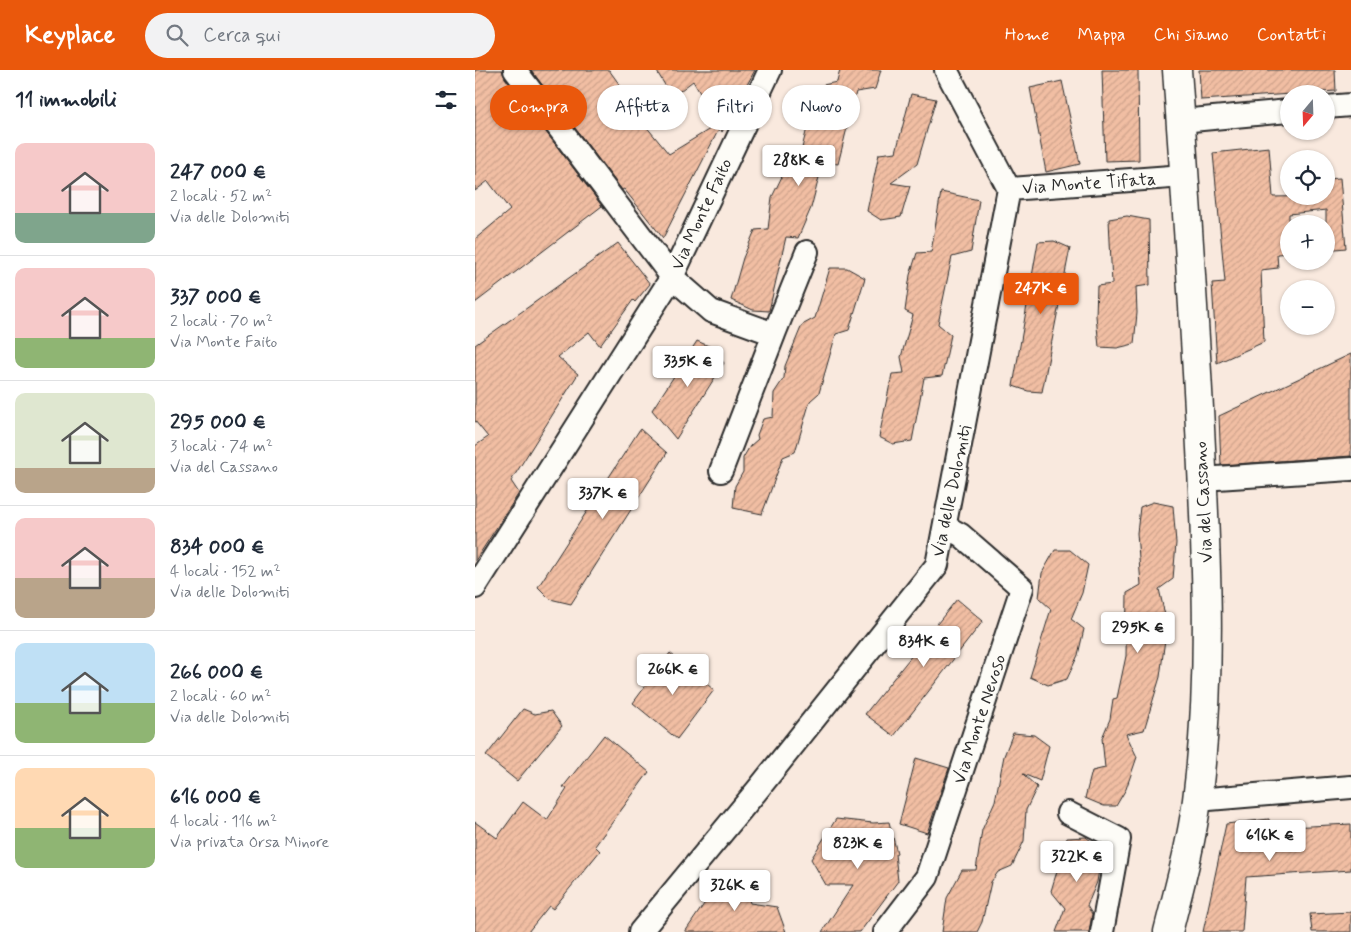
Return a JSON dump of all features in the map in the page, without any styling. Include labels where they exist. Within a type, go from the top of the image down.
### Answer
[{"type":"main road","name":"Via del Cassano","points":[[1168,932],[1192,833],[1197,800],[1204,736],[1208,660],[1208,598],[1202,479],[1177,70]]},
{"type":"street","points":[[515,70],[671,277]]},
{"type":"street","name":"Via Monte Faito","points":[[475,587],[671,277],[770,70]]},
{"type":"street","name":"Via Monte Tifata","points":[[946,70],[1009,189],[1184,176]]},
{"type":"street","points":[[1335,106],[1351,105]]},
{"type":"street","points":[[1181,121],[1280,112]]},
{"type":"street","name":"Via delle Dolomiti","points":[[640,932],[759,788],[937,565],[946,527],[1009,189]]},
{"type":"street","points":[[721,471],[807,252]]},
{"type":"street","name":"Via Monte Faito","points":[[671,277],[711,311],[775,334]]},
{"type":"street","points":[[1202,479],[1351,469]]},
{"type":"street","name":"Via Monte Nevoso","points":[[885,932],[927,877],[1021,588],[961,535],[946,527]]},
{"type":"street","points":[[1197,800],[1351,788]]},
{"type":"street","points":[[1068,813],[1119,839],[1102,932]]},
{"type":"building","points":[[475,70],[502,70],[510,85],[490,85],[490,130],[544,130],[602,206],[475,303],[475,239],[510,210],[488,181],[475,191]]},
{"type":"building","points":[[531,70],[609,70],[620,85],[597,85],[597,130],[649,130],[669,154],[708,130],[718,130],[663,238],[624,189],[622,190],[576,130],[587,130],[587,85],[542,85]]},
{"type":"building","points":[[656,70],[755,70],[747,85],[698,85],[698,90],[693,81],[688,85],[665,85]]},
{"type":"building","points":[[840,70],[881,70],[875,89],[860,91],[860,85],[823,85],[837,82]]},
{"type":"building","points":[[1102,70],[1138,70],[1139,160],[1105,161]]},
{"type":"building","points":[[1199,70],[1335,70],[1336,91],[1335,85],[1280,85],[1280,95],[1201,100]]},
{"type":"building","points":[[1062,81],[1080,164],[1046,172],[1030,88]]},
{"type":"building","points":[[911,94],[936,99],[917,164],[891,183],[910,186],[901,217],[881,220],[867,211],[879,154],[896,152]]},
{"type":"building","points":[[806,130],[846,130],[838,164],[823,162],[811,208],[798,238],[786,237],[769,311],[753,310],[731,300],[743,258],[755,230],[768,229],[772,197],[791,158],[801,152]]},
{"type":"building","points":[[1269,147],[1273,197],[1280,197],[1280,205],[1335,205],[1335,178],[1340,178],[1346,248],[1335,249],[1335,215],[1326,215],[1326,210],[1280,215],[1280,254],[1277,254],[1278,268],[1261,270],[1264,342],[1217,363],[1212,283],[1225,282],[1213,153]]},
{"type":"building","points":[[941,192],[979,200],[971,252],[952,257],[938,324],[951,335],[942,376],[924,378],[912,441],[893,444],[879,437],[892,374],[904,373],[901,357],[913,315],[905,311],[910,275],[917,253],[931,252]]},
{"type":"building","points":[[1127,216],[1149,220],[1150,285],[1136,287],[1137,313],[1134,344],[1117,348],[1099,347],[1096,316],[1097,286],[1112,284],[1109,219]]},
{"type":"building","points":[[1054,241],[1070,248],[1042,392],[1028,391],[1013,386],[1038,242]]},
{"type":"building","points":[[618,243],[650,284],[635,302],[633,300],[600,346],[589,332],[558,357],[578,374],[511,481],[519,493],[475,561],[475,446],[488,437],[475,421],[475,345]]},
{"type":"building","points":[[830,268],[847,268],[865,278],[849,330],[836,334],[819,393],[810,401],[795,452],[783,457],[762,514],[733,508],[735,486],[743,472],[743,458],[750,446],[758,439],[757,435],[763,419],[773,417],[774,393],[784,378],[785,366],[802,325],[815,318]]},
{"type":"building","points":[[697,341],[711,347],[724,363],[676,439],[652,410]]},
{"type":"building","points":[[1351,354],[1351,456],[1221,465],[1219,416]]},
{"type":"building","points":[[640,429],[667,453],[571,604],[550,599],[538,587]]},
{"type":"building","points":[[1153,502],[1173,506],[1176,543],[1173,579],[1159,589],[1167,624],[1160,677],[1144,730],[1126,734],[1137,757],[1126,789],[1116,806],[1104,806],[1085,798],[1092,771],[1105,768],[1102,738],[1110,719],[1113,699],[1117,698],[1126,656],[1127,593],[1141,585],[1137,533],[1140,507]]},
{"type":"building","points":[[1055,550],[1070,550],[1088,565],[1082,593],[1071,619],[1084,629],[1078,655],[1067,679],[1048,685],[1030,677],[1051,609],[1039,598],[1042,573]]},
{"type":"building","points":[[957,599],[983,621],[894,736],[865,714]]},
{"type":"building","points":[[670,653],[714,690],[677,739],[633,703]]},
{"type":"building","points":[[523,709],[535,714],[551,711],[562,726],[517,781],[486,756]]},
{"type":"building","points":[[1013,733],[1034,735],[1049,746],[1040,781],[1023,774],[1037,787],[1026,810],[1024,841],[1012,866],[998,872],[991,882],[982,922],[977,932],[942,932],[947,898],[962,870],[976,870],[982,830],[995,801],[1004,756]]},
{"type":"building","points":[[604,735],[649,772],[595,846],[600,851],[553,909],[549,906],[528,932],[475,932],[475,822],[497,838],[523,802],[547,820],[567,789],[563,787]]},
{"type":"building","points":[[916,758],[949,768],[927,833],[899,824]]},
{"type":"building","points":[[836,819],[873,823],[889,822],[897,853],[895,854],[898,881],[860,932],[822,932],[853,885],[826,885],[811,859]]},
{"type":"building","points":[[1269,819],[1269,828],[1351,824],[1351,870],[1246,877],[1242,932],[1203,932],[1226,824]]},
{"type":"building","points":[[1086,837],[1102,850],[1097,882],[1087,906],[1092,914],[1089,932],[1056,932],[1065,908],[1051,891],[1067,838]]},
{"type":"building","points":[[721,879],[742,881],[750,903],[777,907],[786,932],[685,932]]},
{"type":"building","points":[[1351,912],[1351,932],[1312,932],[1310,914]]}]
